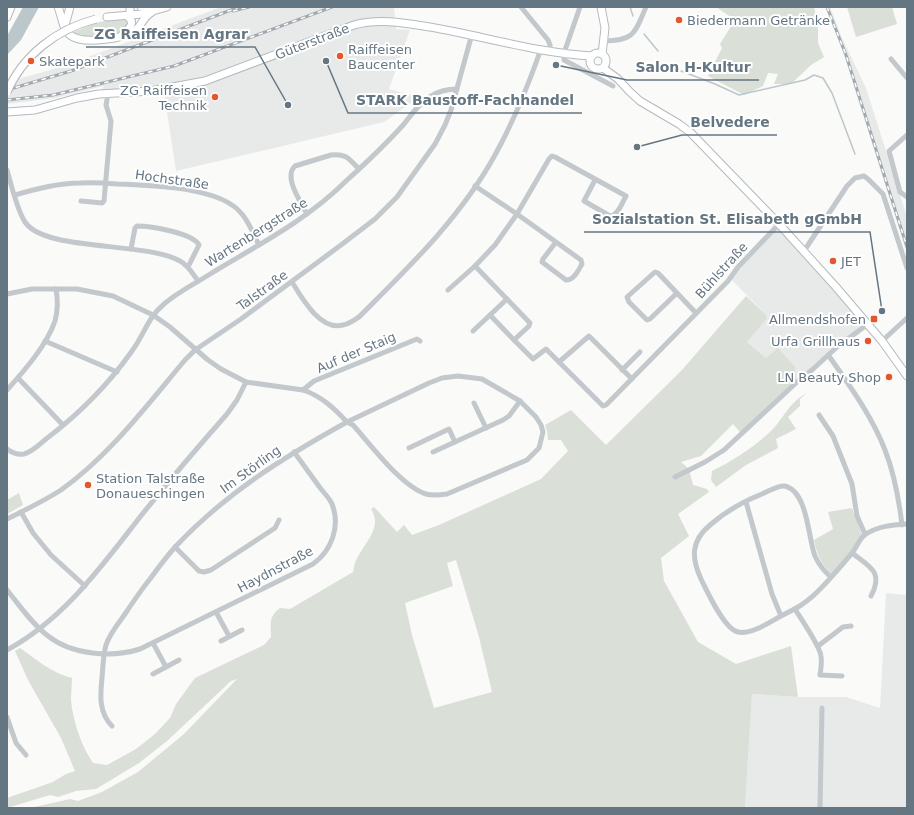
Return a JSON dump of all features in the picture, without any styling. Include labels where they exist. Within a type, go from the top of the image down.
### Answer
[{"type":"main road","points":[[7,17],[11,7]]},
{"type":"main road","points":[[58,7],[62,11],[65,27],[70,36],[82,40],[105,40],[132,33],[137,29],[148,9]]},
{"type":"main road","points":[[65,27],[70,7]]},
{"type":"main road","points":[[7,92],[20,69],[38,49],[54,36],[85,22],[96,19],[129,12],[167,7]]},
{"type":"main road","points":[[601,7],[605,28],[604,41],[595,56],[606,59],[604,65],[640,101],[679,124],[690,133],[779,224],[868,324],[907,376]]},
{"type":"main road","points":[[114,38],[123,34],[131,27],[132,23],[129,12]]},
{"type":"main road","name":"Güterstraße","points":[[7,112],[35,110],[83,97],[158,90],[205,81],[362,23],[374,21],[403,23],[472,34],[573,55],[595,56],[590,64],[597,70],[604,65]]},
{"type":"street","points":[[521,7],[548,40],[550,51]]},
{"type":"street","points":[[580,7],[564,53],[564,60],[613,86]]},
{"type":"street","points":[[604,41],[614,41],[630,36],[635,31],[646,7]]},
{"type":"street","name":"Talstraße","points":[[7,519],[62,489],[80,475],[109,449],[195,350],[292,282],[374,219],[397,197],[435,144],[445,125],[451,110],[472,34]]},
{"type":"street","points":[[292,282],[310,308],[325,322],[333,326],[342,326],[359,316],[411,265],[444,228],[475,186],[495,156],[506,135],[528,86],[541,49]]},
{"type":"street","points":[[891,59],[907,78]]},
{"type":"street","name":"Wartenbergstraße","points":[[7,449],[11,452],[19,454],[24,454],[32,450],[96,397],[134,350],[152,315],[164,303],[292,225],[338,190],[404,124],[426,99],[442,91],[457,89]]},
{"type":"street","points":[[81,201],[102,203],[104,201],[111,121],[106,105],[108,94]]},
{"type":"street","points":[[907,136],[889,151],[900,192],[907,197]]},
{"type":"street","points":[[307,214],[290,180],[290,173],[295,166],[331,154],[337,154],[347,156],[359,169]]},
{"type":"street","points":[[448,290],[495,245],[517,214],[552,156],[626,196],[616,214],[613,216],[610,216],[584,201],[595,180]]},
{"type":"street","points":[[7,170],[25,222],[35,231],[47,237],[67,241],[147,250],[180,261],[188,267],[198,281]]},
{"type":"street","points":[[804,251],[847,186],[855,178],[864,176],[868,178],[883,194],[907,268]]},
{"type":"street","name":"Hochstraße","points":[[15,195],[54,186],[80,183],[106,183],[184,190],[207,194],[220,198],[233,205],[246,218],[259,245]]},
{"type":"street","points":[[475,186],[517,214],[556,242],[582,262],[572,278],[569,280],[566,280],[542,262],[556,242]]},
{"type":"street","name":"Bühlstraße","points":[[514,340],[533,359],[544,350],[548,350],[603,406],[606,405],[728,281],[738,267],[779,224]]},
{"type":"street","points":[[131,248],[135,228],[137,226],[170,230],[195,240],[199,244],[188,267]]},
{"type":"street","points":[[474,266],[530,323],[529,326],[514,340],[490,315]]},
{"type":"street","name":"Bühlstraße","points":[[677,293],[650,319],[647,320],[629,302],[627,298],[655,272],[658,273],[677,293],[696,313]]},
{"type":"street","name":"Im Störling","points":[[7,294],[32,289],[77,289],[113,296],[152,315],[221,369],[246,382],[303,390],[322,399],[347,422],[352,425],[406,483],[427,494],[436,496],[447,494],[527,460],[539,448],[543,432],[536,417],[520,401],[482,379],[458,376],[442,378],[347,422],[294,452],[261,473],[227,499],[175,547],[137,595],[112,632],[106,644],[104,653],[101,683],[101,706],[105,719],[112,726]]},
{"type":"street","points":[[7,390],[18,378],[45,341],[55,321],[58,309],[56,289]]},
{"type":"street","points":[[473,331],[507,299]]},
{"type":"street","points":[[882,341],[907,318]]},
{"type":"street","points":[[675,476],[705,462],[724,450],[797,382],[868,324]]},
{"type":"street","points":[[559,362],[589,336],[632,379]]},
{"type":"street","name":"Auf der Staig","points":[[303,390],[314,381],[368,358],[417,339],[420,341]]},
{"type":"street","points":[[45,341],[117,372]]},
{"type":"street","points":[[622,370],[640,352]]},
{"type":"street","points":[[829,356],[864,410],[885,450],[904,524],[877,529],[865,534],[852,553],[831,577],[813,596],[795,609],[747,632],[738,632],[731,629],[724,621],[705,589],[694,560],[696,542],[703,531],[712,523],[746,502],[780,486],[785,486],[792,490],[800,501],[805,515],[814,554],[822,568],[831,577]]},
{"type":"street","points":[[18,378],[63,425]]},
{"type":"street","points":[[7,650],[53,618],[85,586],[157,496],[227,414],[237,400],[246,382]]},
{"type":"street","points":[[433,452],[503,420],[509,416],[520,401]]},
{"type":"street","points":[[474,403],[486,428]]},
{"type":"street","points":[[819,415],[833,436],[852,484],[857,516],[865,534]]},
{"type":"street","points":[[409,448],[449,429],[455,442]]},
{"type":"street","name":"Haydnstraße","points":[[7,590],[49,637],[70,648],[84,652],[118,654],[129,653],[153,643],[313,564],[321,558],[328,548],[335,527],[332,503],[294,452]]},
{"type":"street","points":[[746,502],[772,594],[781,616]]},
{"type":"street","points":[[21,512],[33,533],[51,555],[85,586]]},
{"type":"street","points":[[175,547],[199,570],[204,572],[211,570],[274,528],[279,520]]},
{"type":"street","points":[[852,553],[874,571],[877,578],[876,586],[871,596]]},
{"type":"street","points":[[795,609],[818,646],[821,655],[822,667],[820,675],[842,676]]},
{"type":"street","points":[[216,612],[229,636]]},
{"type":"street","points":[[818,646],[843,627],[851,626]]},
{"type":"street","points":[[221,640],[242,630]]},
{"type":"street","points":[[153,643],[166,667]]},
{"type":"street","points":[[154,674],[179,660]]},
{"type":"street","points":[[820,808],[822,708]]},
{"type":"street","points":[[7,717],[16,744],[26,755]]},
{"type":"shaded area","points":[[23,7],[39,7],[21,40],[7,55],[7,36]]},
{"type":"shaded area","points":[[221,7],[394,7],[396,29],[410,30],[389,89],[419,97],[384,122],[176,171],[163,86],[100,92],[104,86],[55,98],[7,104],[7,82],[54,69]]},
{"type":"shaded area","points":[[716,7],[814,7],[818,24],[818,43],[824,57],[811,65],[791,84],[774,84],[778,74],[768,73],[763,86],[744,95],[708,76],[722,48],[720,44],[735,20]]},
{"type":"shaded area","points":[[825,7],[830,7],[842,38],[866,88],[907,217],[907,254],[839,39]]},
{"type":"shaded area","points":[[847,7],[892,7],[897,24],[856,37]]},
{"type":"shaded area","points":[[120,18],[126,19],[129,22],[127,29],[115,34],[93,38],[79,35],[74,32],[95,23]]},
{"type":"shaded area","points":[[778,227],[865,325],[796,381],[777,349],[766,358],[747,342],[764,322],[765,314],[731,279],[738,269]]},
{"type":"shaded area","points":[[746,296],[765,314],[767,318],[747,342],[766,358],[778,348],[795,367],[796,381],[741,433],[733,424],[701,456],[681,462],[689,469],[693,485],[707,489],[709,492],[678,514],[689,536],[661,558],[664,581],[698,642],[736,664],[791,646],[798,697],[752,694],[745,808],[30,808],[70,799],[78,801],[102,792],[138,772],[184,734],[237,679],[231,681],[167,741],[139,763],[96,789],[76,791],[58,797],[50,795],[7,808],[7,798],[53,782],[66,774],[75,771],[61,738],[28,680],[15,651],[20,648],[51,669],[72,678],[72,708],[81,741],[93,763],[107,765],[136,749],[155,734],[170,718],[176,704],[195,678],[264,645],[271,637],[272,618],[276,611],[280,608],[290,609],[353,572],[358,556],[370,536],[375,523],[371,509],[374,507],[397,532],[404,525],[412,535],[439,525],[541,479],[568,451],[561,440],[548,440],[545,425],[571,410],[606,445],[682,370]],"holes":[[[456,560],[479,637],[492,692],[434,708],[412,635],[405,603],[453,586],[447,563]]]},
{"type":"shaded area","points":[[807,393],[800,399],[800,406],[788,417],[796,429],[776,439],[778,448],[746,465],[716,487],[711,480],[712,471],[728,463],[758,443],[776,426],[795,401]]},
{"type":"shaded area","points":[[19,493],[23,505],[7,514],[7,500]]},
{"type":"shaded area","points":[[852,508],[862,535],[851,552],[832,574],[820,559],[814,540],[833,529],[828,512]]},
{"type":"shaded area","points":[[886,593],[907,595],[907,808],[745,808],[752,694],[798,697],[846,697],[880,708]]},
{"type":"waterway","points":[[630,7],[633,16]]},
{"type":"waterway","points":[[644,34],[658,51]]},
{"type":"waterway","points":[[681,71],[739,95],[805,80],[814,75],[823,78],[832,93],[855,154]]},
{"type":"railway","points":[[7,90],[71,71],[239,7]]},
{"type":"railway","points":[[233,11],[249,7]]},
{"type":"railway","points":[[7,100],[53,95],[174,66],[332,7]]},
{"type":"railway","points":[[827,7],[846,55],[907,247]]},
{"type":"place","name":"Biedermann Getränke","points":[[679,20]]},
{"type":"place","name":"Raiffeisen Baucenter","points":[[340,56]]},
{"type":"place","name":"Skatepark","points":[[31,61]]},
{"type":"place","name":"STARK Baustoff-Fachhandel","points":[[326,61]]},
{"type":"place","name":"Salon H-Kultur","points":[[556,65]]},
{"type":"place","name":"ZG Raiffeisen Technik","points":[[215,97]]},
{"type":"place","name":"ZG Raiffeisen Agrar","points":[[288,105]]},
{"type":"place","name":"Belvedere","points":[[637,147]]},
{"type":"place","name":"JET","points":[[833,261]]},
{"type":"place","name":"Sozialstation St. Elisabeth gGmbH","points":[[882,311]]},
{"type":"place","name":"Allmendshofen","points":[[874,319]]},
{"type":"place","name":"Urfa Grillhaus","points":[[868,341]]},
{"type":"place","name":"LN Beauty Shop","points":[[889,377]]},
{"type":"place","name":"Station Talstraße Donaueschingen","points":[[88,485]]}]
